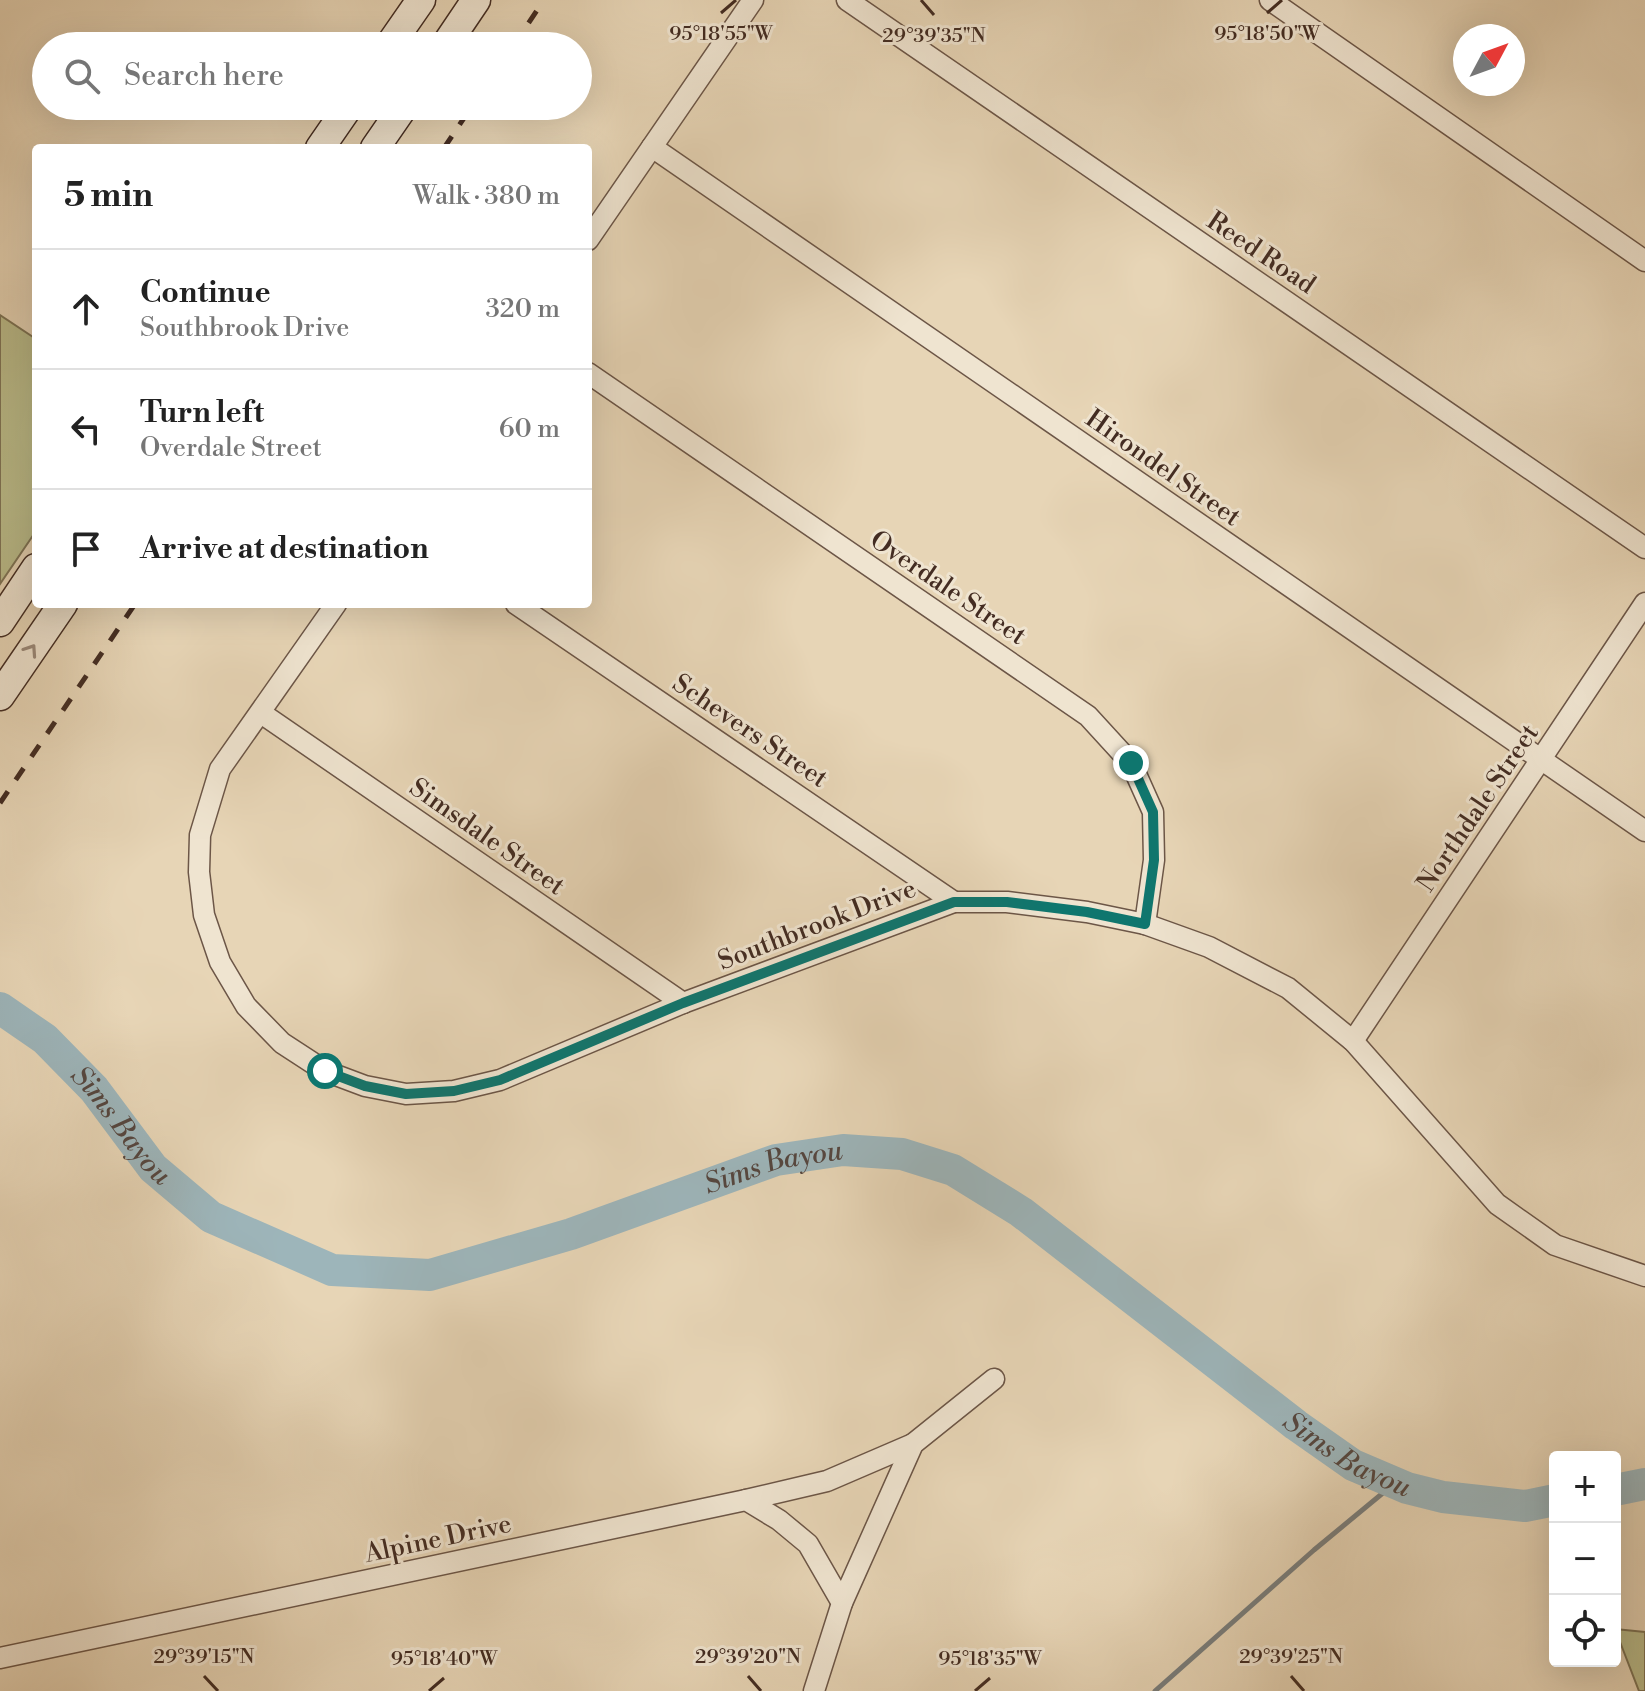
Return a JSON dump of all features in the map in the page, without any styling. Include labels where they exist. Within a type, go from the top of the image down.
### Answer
[{"type":"main road","points":[[399,32],[421,0]]},
{"type":"main road","points":[[454,32],[476,0]]},
{"type":"main road","points":[[323,144],[339,120]]},
{"type":"main road","points":[[377,144],[389,120]]},
{"type":"main road","points":[[0,622],[32,574]]},
{"type":"main road","points":[[0,696],[60,608]]},
{"type":"street","points":[[592,234],[753,0]]},
{"type":"street","name":"Reed Road","points":[[847,0],[1645,548]]},
{"type":"street","points":[[1270,0],[1645,261]]},
{"type":"street","name":"Hirondel Street","points":[[652,147],[1645,831]]},
{"type":"street","name":"Overdale Street","points":[[592,376],[1088,716],[1131,763],[1153,812],[1154,860],[1145,924]]},
{"type":"street","name":"Northdale Street","points":[[1353,1041],[1645,603]]},
{"type":"street","name":"Southbrook Drive","points":[[333,608],[220,769],[200,835],[199,872],[204,915],[220,962],[246,1006],[282,1043],[325,1071],[365,1086],[406,1094],[454,1091],[500,1080],[683,1003],[954,902],[1007,902],[1087,912],[1145,924],[1209,947],[1288,988],[1353,1041],[1497,1204],[1555,1245],[1645,1276]]},
{"type":"street","name":"Schevers Street","points":[[522,608],[954,902]]},
{"type":"street","name":"Simsdale Street","points":[[261,713],[683,1003]]},
{"type":"street","points":[[814,1691],[842,1603],[913,1444],[994,1379]]},
{"type":"street","name":"Alpine Drive","points":[[0,1658],[746,1500],[827,1481],[913,1444]]},
{"type":"street","points":[[746,1500],[779,1520],[808,1544],[842,1603]]},
{"type":"green space","points":[[0,315],[32,336],[32,537],[0,584]]},
{"type":"green space","points":[[1621,1630],[1645,1632],[1645,1691],[1639,1691],[1621,1644]]},
{"type":"waterway","name":"Sims Bayou","points":[[0,1008],[45,1039],[94,1089],[153,1168],[211,1217],[332,1270],[430,1275],[571,1234],[776,1160],[843,1150],[902,1154],[953,1170],[1021,1212],[1296,1425],[1353,1465],[1407,1488],[1443,1497],[1525,1506],[1549,1501]]},
{"type":"waterway","points":[[1155,1691],[1314,1550],[1395,1483]]},
{"type":"waterway","name":"Sims Bayou","points":[[1621,1489],[1645,1484]]},
{"type":"railway","points":[[522,32],[544,0]]},
{"type":"railway","points":[[447,144],[463,120]]},
{"type":"railway","points":[[0,803],[132,608]]},
{"type":"route","points":[[325,1071],[365,1086],[406,1094],[454,1091],[500,1080],[683,1003],[954,902],[1007,902],[1087,912],[1145,924],[1154,860],[1153,812],[1131,763]]}]
